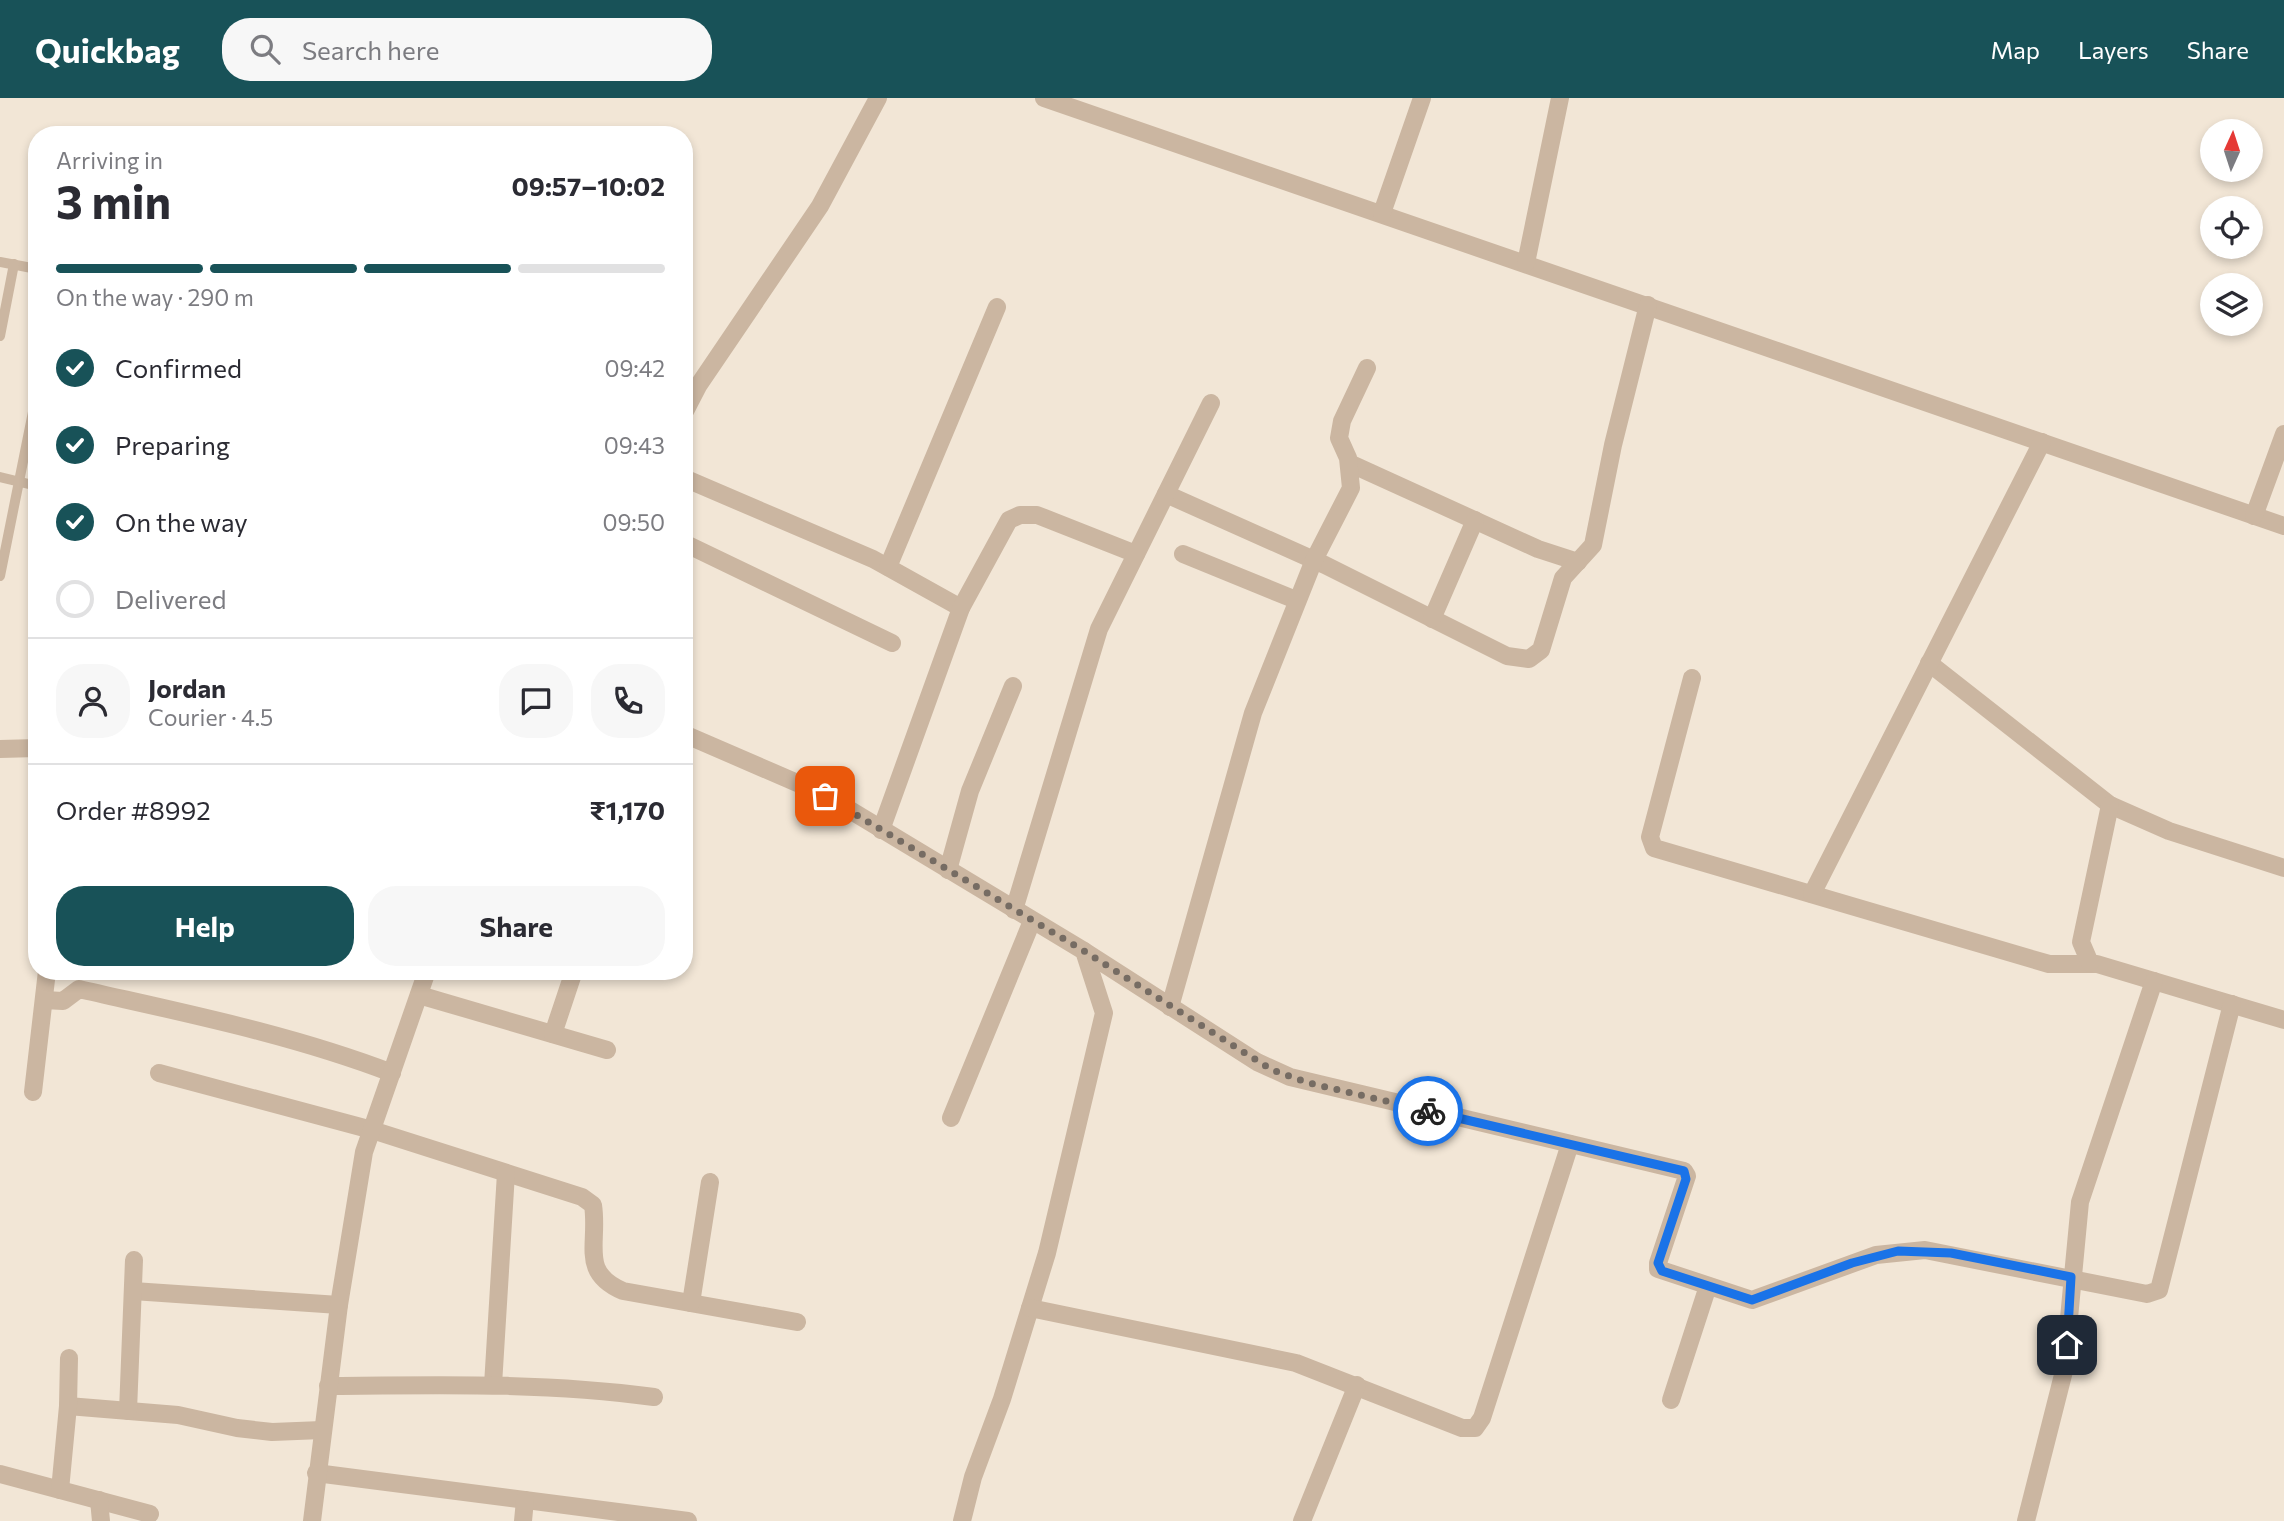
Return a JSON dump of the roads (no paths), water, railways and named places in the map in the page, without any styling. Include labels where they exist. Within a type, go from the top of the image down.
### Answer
[{"type":"street","points":[[693,396],[820,206],[878,98]]},
{"type":"street","points":[[1044,98],[2284,526]]},
{"type":"street","points":[[1382,213],[1422,98]]},
{"type":"street","points":[[1526,263],[1560,98]]},
{"type":"street","points":[[1166,494],[1314,560],[1507,656],[1529,659],[1541,650],[1561,581],[1590,550],[1595,538],[1613,445],[1648,305]]},
{"type":"street","points":[[888,567],[997,307]]},
{"type":"street","points":[[1170,1007],[1243,744],[1296,600],[1351,488],[1349,463],[1339,438],[1342,421],[1367,368]]},
{"type":"street","points":[[1014,910],[1099,629],[1211,402]]},
{"type":"street","points":[[2254,516],[2284,435]]},
{"type":"street","points":[[1812,894],[2042,442]]},
{"type":"street","points":[[1349,463],[1538,549],[1578,562]]},
{"type":"street","points":[[693,482],[888,567],[961,608]]},
{"type":"street","points":[[881,830],[961,608],[1009,520],[1020,515],[1037,514],[1136,554]]},
{"type":"street","points":[[1432,619],[1475,520]]},
{"type":"street","points":[[693,547],[892,643]]},
{"type":"street","points":[[1183,554],[1296,600]]},
{"type":"street","points":[[1929,663],[2110,805],[2169,831],[2284,868]]},
{"type":"street","points":[[1692,678],[1650,846],[2052,965],[2090,962],[2284,1020]]},
{"type":"street","points":[[948,870],[970,791],[1013,686]]},
{"type":"street","points":[[693,738],[825,796],[1084,951],[1257,1062],[1290,1077],[1684,1171],[1686,1179],[1657,1266],[1662,1271],[1758,1299],[1876,1255],[1925,1250],[2147,1294],[2159,1290],[2232,1004]]},
{"type":"street","points":[[0,749],[28,748]]},
{"type":"street","points":[[2090,962],[2081,942],[2110,805]]},
{"type":"street","points":[[951,1118],[1032,920]]},
{"type":"street","points":[[962,1521],[973,1477],[1030,1308],[1065,1187],[1104,1013],[1084,951]]},
{"type":"street","points":[[33,1092],[46,980]]},
{"type":"street","points":[[312,1521],[339,1305],[364,1152],[423,980]]},
{"type":"street","points":[[553,1034],[571,980]]},
{"type":"street","points":[[2026,1521],[2064,1371],[2071,1277],[2082,1194],[2154,981]]},
{"type":"street","points":[[44,1000],[63,1001],[79,989],[271,1034],[334,1051],[392,1073]]},
{"type":"street","points":[[419,995],[607,1050]]},
{"type":"street","points":[[159,1073],[372,1130],[582,1197],[593,1205],[594,1262],[604,1283],[623,1291],[797,1322]]},
{"type":"street","points":[[1030,1308],[1279,1359],[1357,1385],[1469,1430],[1479,1424],[1570,1144]]},
{"type":"street","points":[[493,1385],[506,1173]]},
{"type":"street","points":[[691,1303],[710,1182]]},
{"type":"street","points":[[128,1411],[134,1260]]},
{"type":"street","points":[[1671,1400],[1708,1286]]},
{"type":"street","points":[[133,1291],[339,1305]]},
{"type":"street","points":[[61,1490],[69,1358]]},
{"type":"street","points":[[328,1386],[493,1385],[591,1388],[654,1396]]},
{"type":"street","points":[[1303,1521],[1357,1385]]},
{"type":"street","points":[[68,1406],[178,1415],[249,1430],[322,1430]]},
{"type":"street","points":[[316,1473],[688,1521]]},
{"type":"street","points":[[0,1474],[150,1514]]},
{"type":"street","points":[[99,1500],[101,1521]]},
{"type":"street","points":[[523,1521],[525,1500]]},
{"type":"lane","points":[[0,262],[28,267]]},
{"type":"lane","points":[[0,336],[14,264]]},
{"type":"lane","points":[[0,576],[28,436]]},
{"type":"lane","points":[[0,477],[28,484]]}]
